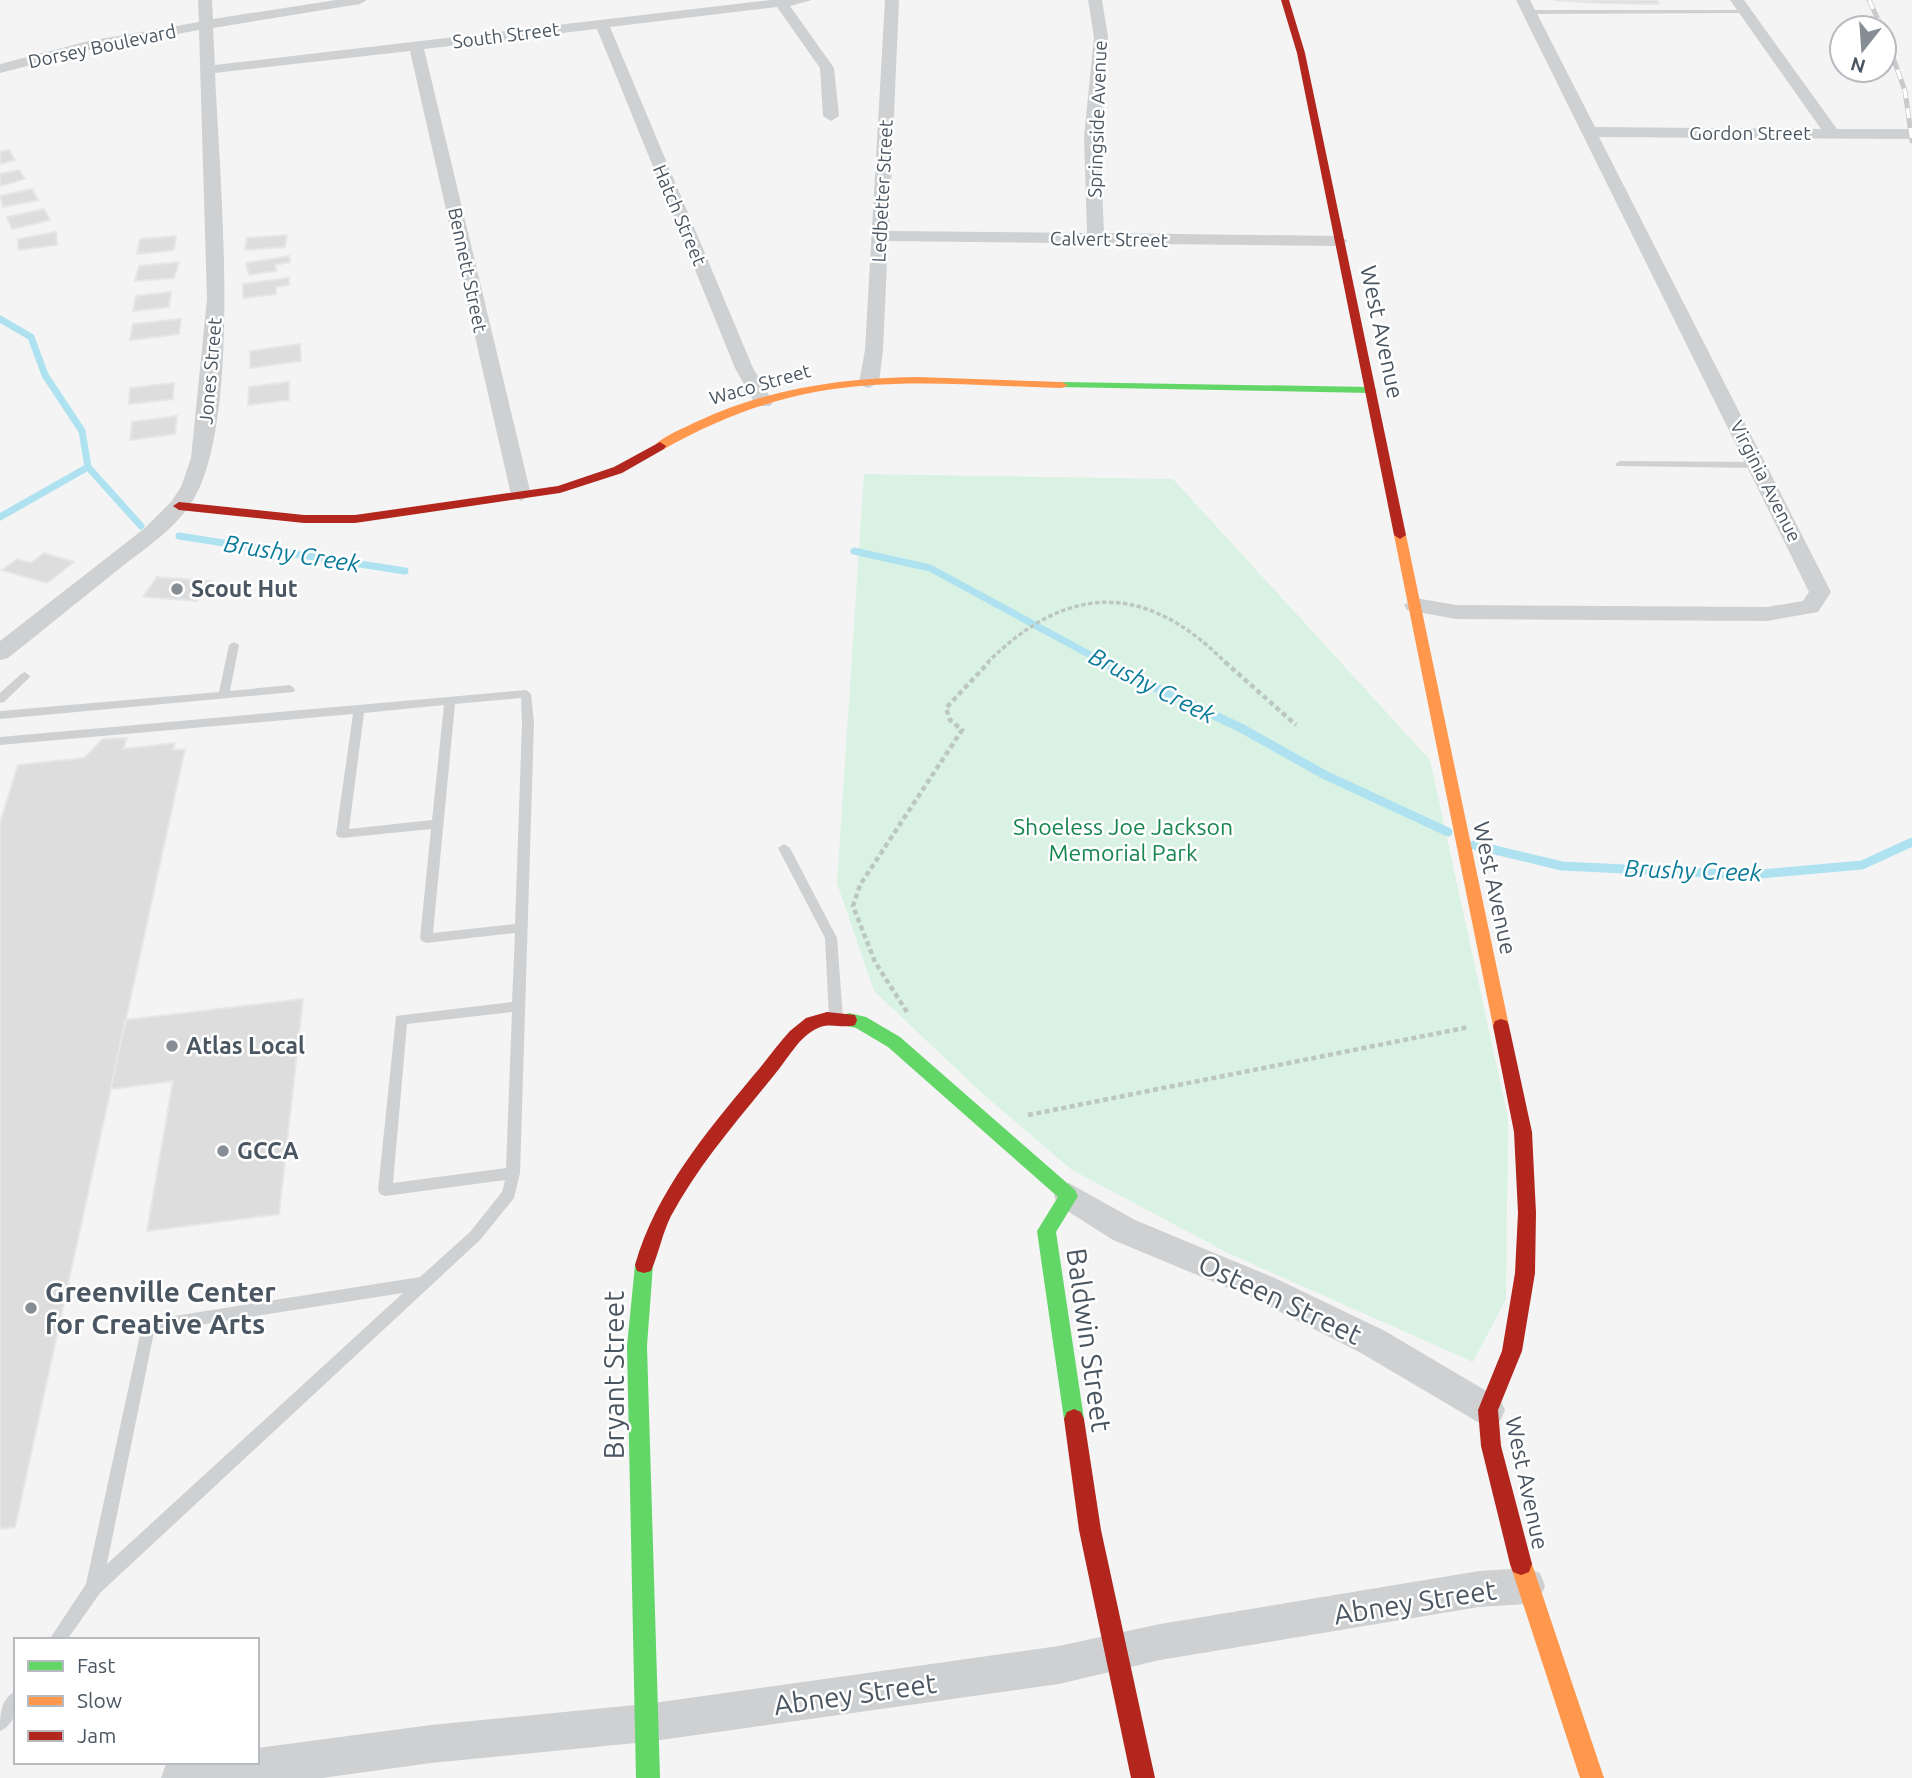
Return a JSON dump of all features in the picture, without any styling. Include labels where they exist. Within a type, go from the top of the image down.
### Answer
[{"type":"street","points":[[205,13],[360,0]]},
{"type":"street","name":"South Street","points":[[207,70],[805,0]]},
{"type":"street","name":"Ledbetter Street","points":[[869,382],[874,349],[892,0]]},
{"type":"street","name":"Springside Avenue","points":[[1095,0],[1101,37],[1092,137],[1096,239]]},
{"type":"street","name":"West Avenue","points":[[1285,0],[1301,53],[1523,1132],[1527,1213],[1525,1273],[1512,1351],[1488,1410],[1491,1446],[1527,1586],[1592,1778]]},
{"type":"street","points":[[782,4],[827,68],[831,116]]},
{"type":"street","name":"Virginia Avenue","points":[[1415,605],[1456,612],[1512,614],[1767,614],[1810,607],[1820,592],[1526,6]]},
{"type":"street","points":[[1741,6],[1833,134]]},
{"type":"street","name":"Dorsey Boulevard","points":[[23,46],[205,13]]},
{"type":"street","name":"Dorsey Boulevard","points":[[0,69],[205,13]]},
{"type":"street","name":"Jones Street","points":[[0,653],[152,532],[179,506],[191,487],[201,458],[215,313],[205,13]]},
{"type":"street","name":"Hatch Street","points":[[602,24],[744,368],[763,402]]},
{"type":"street","name":"Bennett Street","points":[[416,46],[521,495]]},
{"type":"street","name":"Gordon Street","points":[[1589,132],[1912,134]]},
{"type":"street","name":"Calvert Street","points":[[879,236],[1339,242]]},
{"type":"street","name":"Waco Street","points":[[179,506],[304,519],[355,519],[560,489],[601,477],[699,424],[803,391],[869,382],[1371,390]]},
{"type":"street","points":[[836,1018],[860,1023],[894,1042],[1069,1196]]},
{"type":"street","name":"Bryant Street","points":[[648,1778],[637,1346],[640,1287],[647,1248],[672,1198],[727,1120],[807,1026],[836,1018]]},
{"type":"street","name":"Osteen Street","points":[[1069,1196],[1124,1230],[1266,1289],[1373,1342],[1488,1410]]},
{"type":"street","name":"Baldwin Street","points":[[1069,1196],[1046,1231],[1090,1530],[1143,1778]]},
{"type":"street","name":"Abney Street","points":[[180,1778],[431,1744],[646,1723],[1059,1665],[1117,1652],[1479,1589],[1527,1586]]},
{"type":"lane","points":[[1526,6],[1741,6]]},
{"type":"lane","points":[[1620,464],[1758,465]]},
{"type":"lane","points":[[224,694],[234,645]]},
{"type":"lane","points":[[0,699],[25,676]]},
{"type":"lane","points":[[0,715],[290,689]]},
{"type":"lane","points":[[0,741],[526,694],[528,723],[519,1006],[513,1173],[509,1194],[475,1236],[94,1587],[58,1638]]},
{"type":"lane","points":[[450,701],[426,938],[521,928]]},
{"type":"lane","points":[[359,710],[342,834],[436,824]]},
{"type":"lane","points":[[785,848],[831,938],[836,1018]]},
{"type":"lane","points":[[513,1173],[385,1190],[401,1020],[519,1006]]},
{"type":"lane","points":[[94,1587],[148,1326],[425,1283]]},
{"type":"lane","points":[[0,1723],[14,1703]]},
{"type":"path","points":[[916,1020],[907,1012],[875,962],[853,906],[860,885],[962,730],[950,720],[946,708],[1017,636],[1046,615],[1077,601],[1119,600],[1159,612],[1190,630],[1297,725]]},
{"type":"path","points":[[1020,1117],[1474,1026]]},
{"type":"green space","name":"Shoeless Joe Jackson Memorial Park","points":[[864,474],[1173,479],[1430,760],[1508,1118],[1506,1299],[1473,1362],[1228,1253],[1072,1170],[983,1094],[874,991],[837,883]]},
{"type":"building","points":[[1554,0],[1657,0],[1659,4],[1600,3]]},
{"type":"building","points":[[9,150],[15,160],[0,164],[0,152]]},
{"type":"building","points":[[19,170],[25,179],[0,186],[0,174]]},
{"type":"building","points":[[32,189],[38,200],[3,207],[0,196]]},
{"type":"building","points":[[44,209],[50,220],[12,229],[7,217]]},
{"type":"building","points":[[56,232],[57,245],[18,250],[18,239]]},
{"type":"building","points":[[287,235],[285,247],[245,250],[247,238]]},
{"type":"building","points":[[176,236],[174,250],[137,254],[140,239]]},
{"type":"building","points":[[289,256],[290,262],[275,265],[276,271],[249,275],[246,263]]},
{"type":"building","points":[[179,262],[174,278],[135,281],[139,266]]},
{"type":"building","points":[[289,278],[289,285],[276,287],[276,294],[243,298],[243,284]]},
{"type":"building","points":[[171,292],[169,307],[133,311],[136,296]]},
{"type":"building","points":[[181,319],[179,334],[130,340],[133,324]]},
{"type":"building","points":[[300,344],[301,361],[250,368],[250,351]]},
{"type":"building","points":[[289,382],[289,400],[248,405],[249,387]]},
{"type":"building","points":[[174,383],[173,399],[129,404],[130,388]]},
{"type":"building","points":[[177,416],[175,434],[130,440],[132,422]]},
{"type":"building","points":[[44,553],[74,562],[47,583],[2,570],[17,559],[31,563]]},
{"type":"building","name":"Scout Hut","points":[[157,577],[211,581],[197,601],[143,597]]},
{"type":"building","name":"Greenville Center for Creative Arts","points":[[127,738],[123,749],[175,743],[173,750],[185,749],[15,1527],[0,1529],[0,823],[18,765],[84,758],[103,739]]},
{"type":"building","name":"GCCA","points":[[303,999],[279,1214],[147,1231],[173,1081],[111,1089],[125,1020]]},
{"type":"waterway","name":"Brushy Creek","points":[[0,319],[31,337],[45,375],[82,431],[88,467]]},
{"type":"waterway","points":[[0,517],[88,467]]},
{"type":"waterway","name":"Brushy Creek","points":[[88,467],[141,526]]},
{"type":"waterway","name":"Brushy Creek","points":[[179,536],[405,571]]},
{"type":"waterway","name":"Brushy Creek","points":[[854,551],[930,568],[1105,663]]},
{"type":"waterway","name":"Brushy Creek","points":[[1102,662],[1241,728],[1325,775],[1448,832]]},
{"type":"waterway","name":"Brushy Creek","points":[[1474,845],[1562,866],[1749,875],[1862,865],[1912,842]]},
{"type":"railway","points":[[1869,0],[1876,14]]},
{"type":"railway","points":[[1898,71],[1905,91],[1912,141]]},
{"type":"traffic: fast","points":[[1062,385],[1371,390]]},
{"type":"traffic: fast","points":[[849,1020],[860,1022],[894,1042],[1069,1196],[1046,1231],[1074,1419]]},
{"type":"traffic: fast","points":[[644,1265],[637,1346],[648,1778]]},
{"type":"traffic: slow","points":[[660,446],[735,411],[814,388],[893,381],[1062,385]]},
{"type":"traffic: slow","points":[[1400,535],[1501,1026]]},
{"type":"traffic: slow","points":[[1521,1564],[1592,1778]]},
{"type":"traffic: jam","points":[[1285,0],[1301,53],[1400,535]]},
{"type":"traffic: jam","points":[[179,506],[304,519],[355,519],[560,489],[618,470],[660,446]]},
{"type":"traffic: jam","points":[[644,1265],[651,1240],[677,1188],[713,1137],[791,1041],[807,1026],[817,1021],[849,1020]]},
{"type":"traffic: jam","points":[[1501,1026],[1523,1132],[1527,1213],[1525,1273],[1512,1351],[1488,1410],[1491,1446],[1521,1564]]},
{"type":"traffic: jam","points":[[1074,1419],[1090,1530],[1143,1778]]},
{"type":"place","name":"Scout Hut","points":[[177,589]]},
{"type":"place","name":"Atlas Local","points":[[172,1046]]},
{"type":"place","name":"GCCA","points":[[223,1151]]},
{"type":"place","name":"Greenville Center for Creative Arts","points":[[31,1308]]}]
